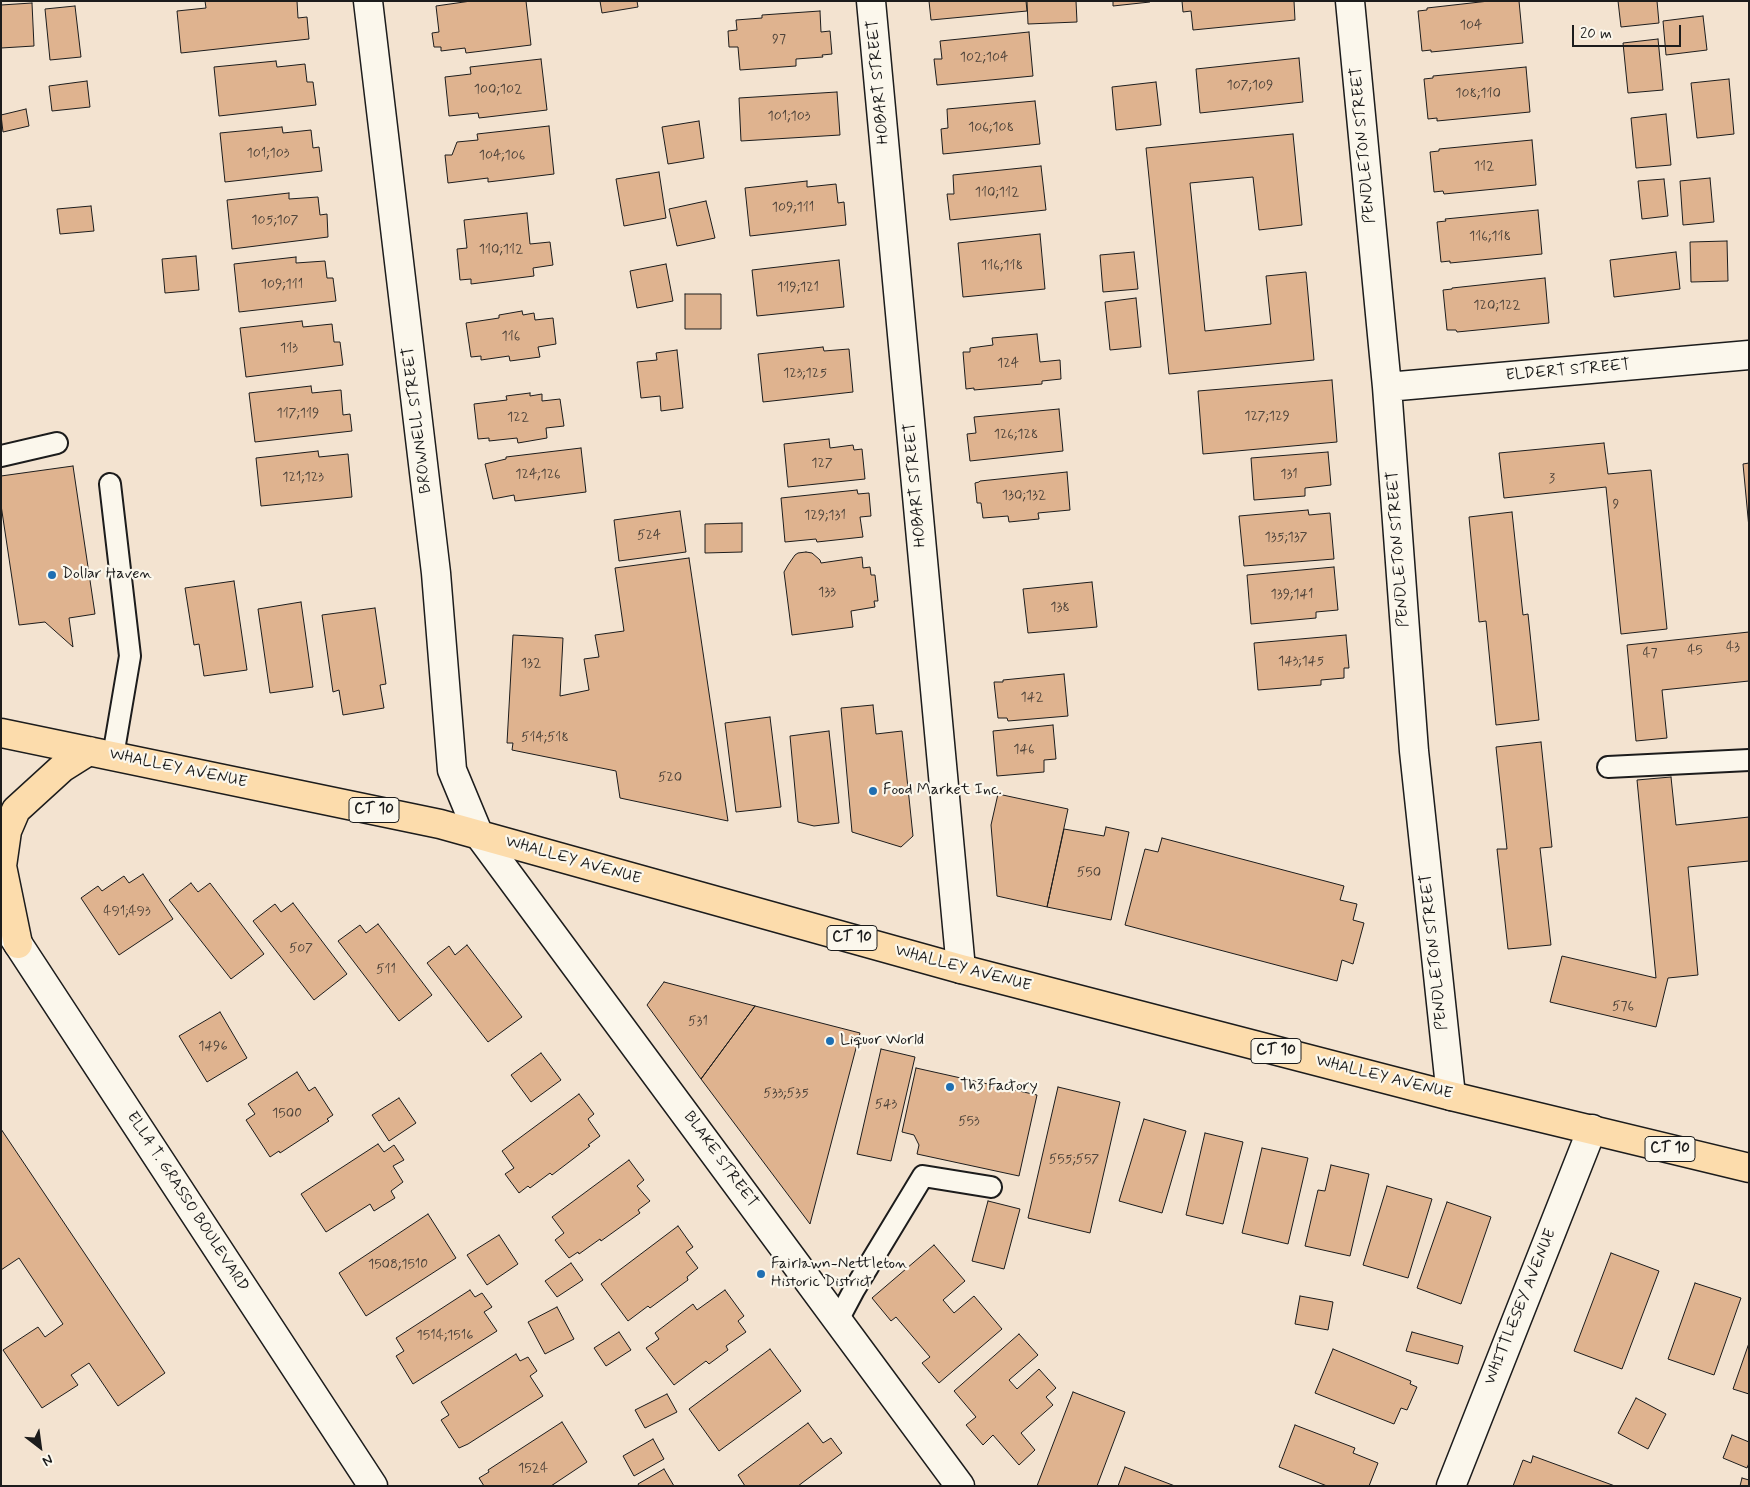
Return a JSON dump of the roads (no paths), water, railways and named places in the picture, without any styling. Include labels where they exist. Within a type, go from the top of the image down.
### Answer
[{"type":"main road","name":"WHALLEY AVENUE","points":[[1,732],[440,824],[961,969],[1451,1096],[1749,1168]]},
{"type":"main road","points":[[18,944],[2,866],[7,831],[16,810],[62,768],[101,753]]},
{"type":"street","name":"BROWNELL STREET","points":[[368,1],[436,573],[452,770],[479,835]]},
{"type":"street","name":"HOBART STREET","points":[[871,1],[961,969]]},
{"type":"street","name":"PENDLETON STREET","points":[[1350,1],[1386,387],[1414,751],[1451,1096]]},
{"type":"street","name":"ELDERT STREET","points":[[1386,387],[1749,355]]},
{"type":"street","name":"BLAKE STREET","points":[[479,835],[960,1486]]},
{"type":"street","name":"ELLA T. GRASSO BOULEVARD","points":[[1,919],[374,1486]]},
{"type":"street","name":"WHITTLESEY AVENUE","points":[[1451,1486],[1592,1129]]},
{"type":"lane","points":[[1,456],[58,443]]},
{"type":"lane","points":[[101,753],[130,656],[110,484]]},
{"type":"lane","points":[[1608,767],[1749,760]]},
{"type":"lane","points":[[838,1320],[922,1176],[991,1188]]},
{"type":"place","name":"Dollar Haven","points":[[52,575]]},
{"type":"place","name":"Food Market Inc.","points":[[873,791]]},
{"type":"place","name":"Liquor World","points":[[830,1041]]},
{"type":"place","name":"Th3 Factory","points":[[950,1087]]},
{"type":"place","name":"Fairlawn-Nettleton Historic District","points":[[761,1274]]}]
